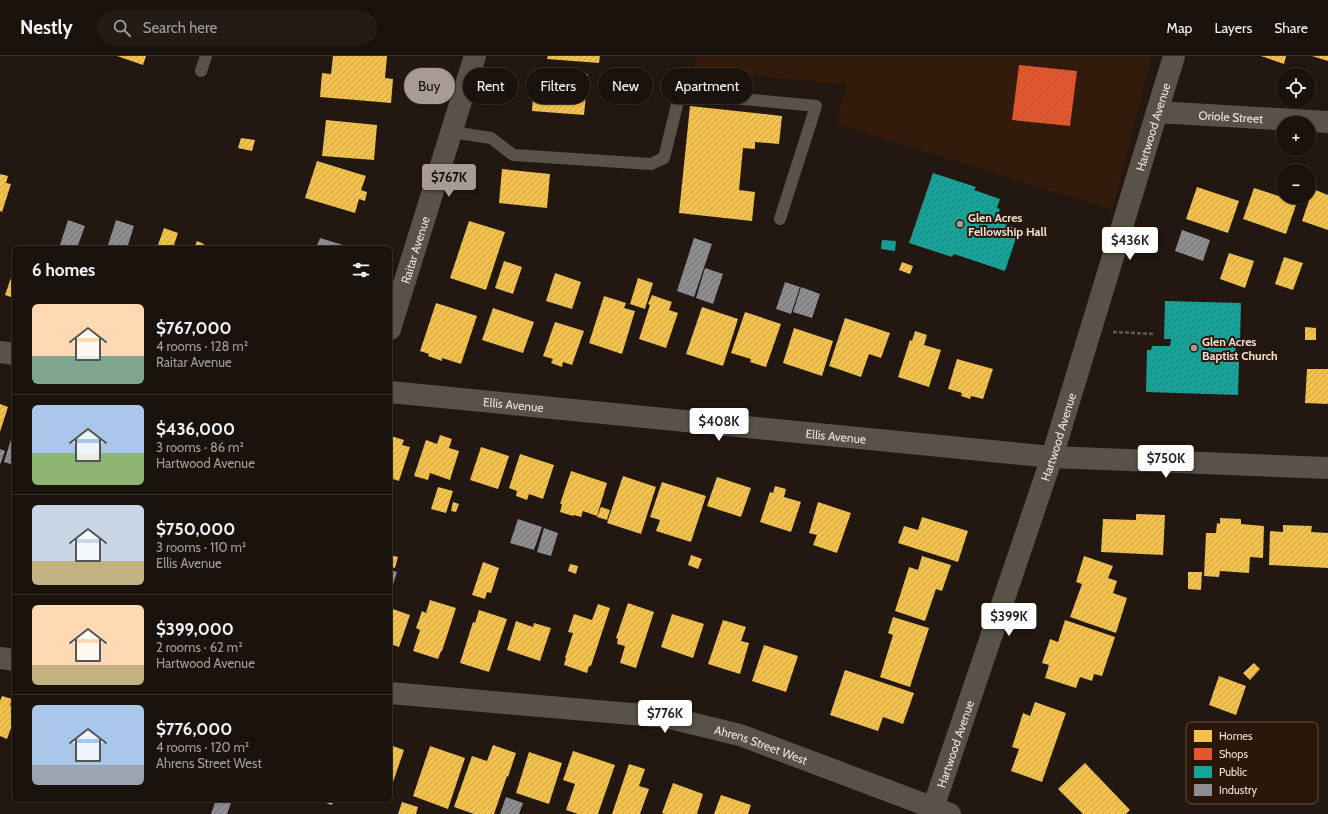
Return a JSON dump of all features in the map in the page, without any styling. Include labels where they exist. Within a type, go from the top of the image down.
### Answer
[{"type":"street","name":"Raitar Avenue","points":[[392,323],[475,56]]},
{"type":"street","name":"Hartwood Avenue","points":[[938,812],[1052,457],[1173,56]]},
{"type":"street","name":"Oriole Street","points":[[1157,112],[1328,122]]},
{"type":"street","points":[[0,352],[12,354]]},
{"type":"street","name":"Ellis Avenue","points":[[392,392],[1052,457],[1328,468]]},
{"type":"street","points":[[0,658],[12,660]]},
{"type":"street","name":"Ahrens Street West","points":[[392,693],[666,717],[740,735],[938,812]]},
{"type":"lane","points":[[201,71],[206,56]]},
{"type":"lane","points":[[452,132],[491,138],[513,155],[651,164],[664,158],[680,93],[816,106],[780,219]]},
{"type":"path","points":[[1090,331],[1155,334]]},
{"type":"shaded area","points":[[697,56],[1152,56],[1112,210],[836,124],[847,85],[753,75],[753,68],[693,68]]},
{"type":"building: Homes","points":[[117,56],[146,56],[143,65]]},
{"type":"building: Homes","points":[[333,56],[387,56],[385,78],[393,79],[391,103],[320,97],[322,73],[331,74]]},
{"type":"building: Homes","points":[[548,56],[600,56],[599,63],[547,59]]},
{"type":"building: Homes","points":[[1261,56],[1286,56],[1284,64]]},
{"type":"building: Homes","points":[[1312,56],[1328,56],[1328,61]]},
{"type":"building: Homes","points":[[532,104],[585,104],[584,115],[532,111]]},
{"type":"building: Homes","points":[[690,106],[782,116],[779,144],[755,142],[755,149],[743,148],[739,190],[755,192],[752,221],[679,213]]},
{"type":"building: Homes","points":[[326,120],[377,125],[374,160],[322,156]]},
{"type":"building: Homes","points":[[241,138],[255,140],[252,151],[238,148]]},
{"type":"building: Homes","points":[[317,161],[366,176],[361,190],[367,192],[365,201],[359,199],[355,213],[305,198]]},
{"type":"building: Homes","points":[[502,169],[550,174],[547,208],[499,203]]},
{"type":"building: Homes","points":[[0,174],[8,176],[6,183],[11,184],[2,212],[0,211]]},
{"type":"building: Homes","points":[[1197,187],[1239,201],[1228,233],[1186,219]]},
{"type":"building: Homes","points":[[1254,188],[1276,195],[1276,204],[1296,204],[1286,234],[1243,219]]},
{"type":"building: Homes","points":[[1316,190],[1328,195],[1328,230],[1302,221],[1308,204],[1316,204]]},
{"type":"building: Homes","points":[[469,221],[505,232],[486,290],[450,278]]},
{"type":"building: Homes","points":[[164,228],[178,233],[174,246],[158,246]]},
{"type":"building: Homes","points":[[197,241],[204,244],[204,246],[195,246]]},
{"type":"building: Homes","points":[[1229,253],[1254,261],[1245,288],[1220,279]]},
{"type":"building: Homes","points":[[1284,257],[1303,263],[1293,290],[1275,284]]},
{"type":"building: Homes","points":[[504,261],[522,267],[513,294],[495,288]]},
{"type":"building: Homes","points":[[902,262],[913,266],[910,274],[899,270]]},
{"type":"building: Homes","points":[[555,273],[581,282],[572,309],[546,301]]},
{"type":"building: Homes","points":[[12,275],[12,297],[5,295]]},
{"type":"building: Homes","points":[[638,278],[653,283],[645,309],[630,304]]},
{"type":"building: Homes","points":[[652,295],[672,302],[669,310],[678,313],[666,348],[639,339],[650,305],[648,304]]},
{"type":"building: Homes","points":[[604,296],[626,303],[624,308],[635,311],[622,354],[589,343]]},
{"type":"building: Homes","points":[[436,303],[477,316],[461,364],[442,358],[442,361],[428,356],[429,354],[420,351]]},
{"type":"building: Homes","points":[[702,307],[738,319],[723,366],[686,354]]},
{"type":"building: Homes","points":[[493,308],[534,322],[523,353],[482,340]]},
{"type":"building: Homes","points":[[745,312],[781,324],[766,367],[750,362],[751,359],[731,353]]},
{"type":"building: Homes","points":[[845,318],[890,333],[881,358],[869,354],[861,377],[829,366]]},
{"type":"building: Homes","points":[[555,322],[584,331],[572,365],[563,362],[562,367],[551,363],[553,359],[543,356]]},
{"type":"building: Homes","points":[[1305,327],[1316,328],[1316,340],[1305,340]]},
{"type":"building: Homes","points":[[794,328],[833,341],[822,376],[783,363]]},
{"type":"building: Homes","points":[[915,331],[927,335],[924,345],[941,350],[929,387],[898,377],[910,340],[912,341]]},
{"type":"building: Homes","points":[[957,359],[993,369],[983,399],[971,396],[970,399],[961,396],[962,393],[948,389]]},
{"type":"building: Homes","points":[[1307,369],[1328,369],[1328,404],[1305,403]]},
{"type":"building: Homes","points":[[0,404],[8,407],[0,432]]},
{"type":"building: Homes","points":[[440,435],[452,439],[449,448],[459,451],[450,480],[430,473],[428,480],[414,476],[426,440],[437,444]]},
{"type":"building: Homes","points":[[392,436],[404,440],[402,445],[410,447],[399,481],[392,479]]},
{"type":"building: Homes","points":[[481,447],[509,456],[498,489],[470,480]]},
{"type":"building: Homes","points":[[520,454],[554,465],[543,499],[529,494],[527,500],[516,496],[517,491],[509,488]]},
{"type":"building: Homes","points":[[571,471],[607,483],[597,516],[583,511],[581,517],[560,512],[562,504],[560,504]]},
{"type":"building: Homes","points":[[623,476],[656,487],[641,534],[607,523]]},
{"type":"building: Homes","points":[[717,477],[751,488],[741,517],[707,506]]},
{"type":"building: Homes","points":[[662,482],[706,496],[691,542],[656,531],[660,520],[650,517]]},
{"type":"building: Homes","points":[[775,486],[786,489],[784,497],[801,502],[791,532],[760,522],[770,492],[773,493]]},
{"type":"building: Homes","points":[[438,487],[453,491],[446,513],[431,509]]},
{"type":"building: Homes","points":[[453,502],[459,504],[456,512],[451,511]]},
{"type":"building: Homes","points":[[818,502],[851,513],[837,553],[813,545],[817,535],[809,533]]},
{"type":"building: Homes","points":[[601,507],[610,510],[607,520],[597,517]]},
{"type":"building: Homes","points":[[1136,514],[1165,515],[1163,555],[1101,552],[1103,519],[1136,520]]},
{"type":"building: Homes","points":[[922,517],[968,531],[958,562],[898,543],[904,526],[918,530]]},
{"type":"building: Homes","points":[[1220,518],[1241,519],[1241,524],[1264,526],[1263,558],[1250,557],[1249,573],[1220,571],[1219,577],[1204,576],[1206,533],[1216,533],[1217,523],[1220,524]]},
{"type":"building: Homes","points":[[1283,525],[1312,526],[1311,532],[1328,533],[1328,568],[1269,565],[1270,531],[1283,532]]},
{"type":"building: Homes","points":[[691,555],[702,559],[698,569],[688,565]]},
{"type":"building: Homes","points":[[392,556],[398,557],[395,568],[392,567]]},
{"type":"building: Homes","points":[[922,556],[951,565],[942,591],[936,589],[925,621],[895,611],[909,567],[918,570]]},
{"type":"building: Homes","points":[[1084,556],[1113,566],[1108,578],[1117,581],[1113,593],[1127,598],[1116,633],[1070,617],[1082,584],[1076,582]]},
{"type":"building: Homes","points":[[483,562],[499,568],[491,593],[487,592],[485,599],[472,595]]},
{"type":"building: Homes","points":[[570,564],[578,566],[576,574],[568,571]]},
{"type":"building: Homes","points":[[1188,572],[1202,572],[1201,590],[1188,589]]},
{"type":"building: Homes","points":[[430,600],[456,608],[438,659],[413,651],[420,630],[416,628],[422,611],[426,613]]},
{"type":"building: Homes","points":[[628,603],[654,612],[636,668],[620,663],[625,646],[617,644],[618,639],[616,638]]},
{"type":"building: Homes","points":[[598,604],[610,608],[591,666],[589,666],[587,673],[564,665],[573,633],[568,632],[574,614],[592,620]]},
{"type":"building: Homes","points":[[392,609],[410,615],[399,647],[392,645]]},
{"type":"building: Homes","points":[[479,610],[507,619],[489,672],[460,663],[473,622],[475,623]]},
{"type":"building: Homes","points":[[672,614],[704,624],[693,658],[661,647]]},
{"type":"building: Homes","points":[[893,617],[929,628],[910,687],[880,677],[893,635],[888,633]]},
{"type":"building: Homes","points":[[723,620],[746,627],[741,641],[749,643],[740,674],[708,664]]},
{"type":"building: Homes","points":[[1065,620],[1115,637],[1102,676],[1094,674],[1092,681],[1080,677],[1076,688],[1045,678],[1049,665],[1042,663],[1050,639],[1058,642]]},
{"type":"building: Homes","points":[[516,621],[533,627],[534,623],[551,628],[540,661],[507,650]]},
{"type":"building: Homes","points":[[764,645],[798,656],[786,692],[752,681]]},
{"type":"building: Homes","points":[[1254,663],[1260,669],[1250,680],[1243,673]]},
{"type":"building: Homes","points":[[845,670],[914,693],[903,724],[883,717],[878,731],[830,715]]},
{"type":"building: Homes","points":[[1219,676],[1246,686],[1236,715],[1209,705]]},
{"type":"building: Homes","points":[[2,696],[12,699],[10,705],[12,706],[12,725],[7,739],[0,736],[0,701]]},
{"type":"building: Homes","points":[[1035,702],[1066,713],[1042,782],[1011,771],[1019,749],[1012,747],[1023,713],[1030,716]]},
{"type":"building: Homes","points":[[493,745],[516,753],[494,814],[474,814],[454,807],[472,756],[487,761]]},
{"type":"building: Homes","points":[[392,746],[404,750],[392,785]]},
{"type":"building: Homes","points":[[430,746],[465,758],[448,809],[413,796]]},
{"type":"building: Homes","points":[[573,751],[615,765],[598,814],[578,814],[566,810],[575,784],[563,780]]},
{"type":"building: Homes","points":[[529,752],[562,763],[549,804],[516,793]]},
{"type":"building: Homes","points":[[1085,763],[1130,810],[1126,814],[1083,814],[1058,789]]},
{"type":"building: Homes","points":[[629,764],[645,769],[639,786],[649,789],[640,814],[612,814]]},
{"type":"building: Homes","points":[[673,783],[703,794],[697,814],[662,813]]},
{"type":"building: Homes","points":[[721,795],[751,805],[748,814],[714,814]]},
{"type":"building: Homes","points":[[323,802],[333,802],[332,805]]},
{"type":"building: Homes","points":[[402,802],[418,807],[416,814],[398,814]]},
{"type":"building: Shops","points":[[1019,65],[1077,71],[1070,126],[1012,120]]},
{"type":"building: Public","name":"Glen Acres Fellowship Hall","points":[[933,173],[976,187],[974,190],[1000,199],[997,208],[1000,209],[996,221],[1013,227],[1009,236],[1016,238],[1005,271],[954,254],[952,257],[909,243]]},
{"type":"building: Public","points":[[882,240],[896,241],[895,251],[881,249]]},
{"type":"building: Public","name":"Glen Acres Baptist Church","points":[[1165,301],[1241,303],[1240,341],[1236,341],[1235,361],[1239,361],[1238,395],[1146,392],[1147,350],[1151,350],[1152,346],[1170,346],[1171,339],[1164,339]]},
{"type":"building: Industry","points":[[68,220],[85,226],[78,246],[60,246]]},
{"type":"building: Industry","points":[[116,220],[134,226],[128,246],[108,246]]},
{"type":"building: Industry","points":[[1182,230],[1210,240],[1203,261],[1175,251]]},
{"type":"building: Industry","points":[[320,238],[346,246],[317,246]]},
{"type":"building: Industry","points":[[694,238],[712,244],[694,297],[677,291]]},
{"type":"building: Industry","points":[[705,268],[723,274],[713,304],[696,298]]},
{"type":"building: Industry","points":[[785,282],[800,287],[791,314],[776,309]]},
{"type":"building: Industry","points":[[801,287],[820,294],[812,318],[793,312]]},
{"type":"building: Industry","points":[[12,436],[12,464],[4,462]]},
{"type":"building: Industry","points":[[0,449],[5,451],[0,465]]},
{"type":"building: Industry","points":[[518,519],[542,527],[534,550],[510,543]]},
{"type":"building: Industry","points":[[544,528],[558,533],[551,556],[537,552]]},
{"type":"building: Industry","points":[[392,571],[397,572],[392,588]]},
{"type":"building: Industry","points":[[506,797],[523,803],[519,814],[500,814]]},
{"type":"building: Industry","points":[[215,802],[231,802],[227,814],[211,814]]},
{"type":"place","name":"Glen Acres Fellowship Hall","points":[[960,224]]},
{"type":"place","name":"Glen Acres Baptist Church","points":[[1194,348]]}]
